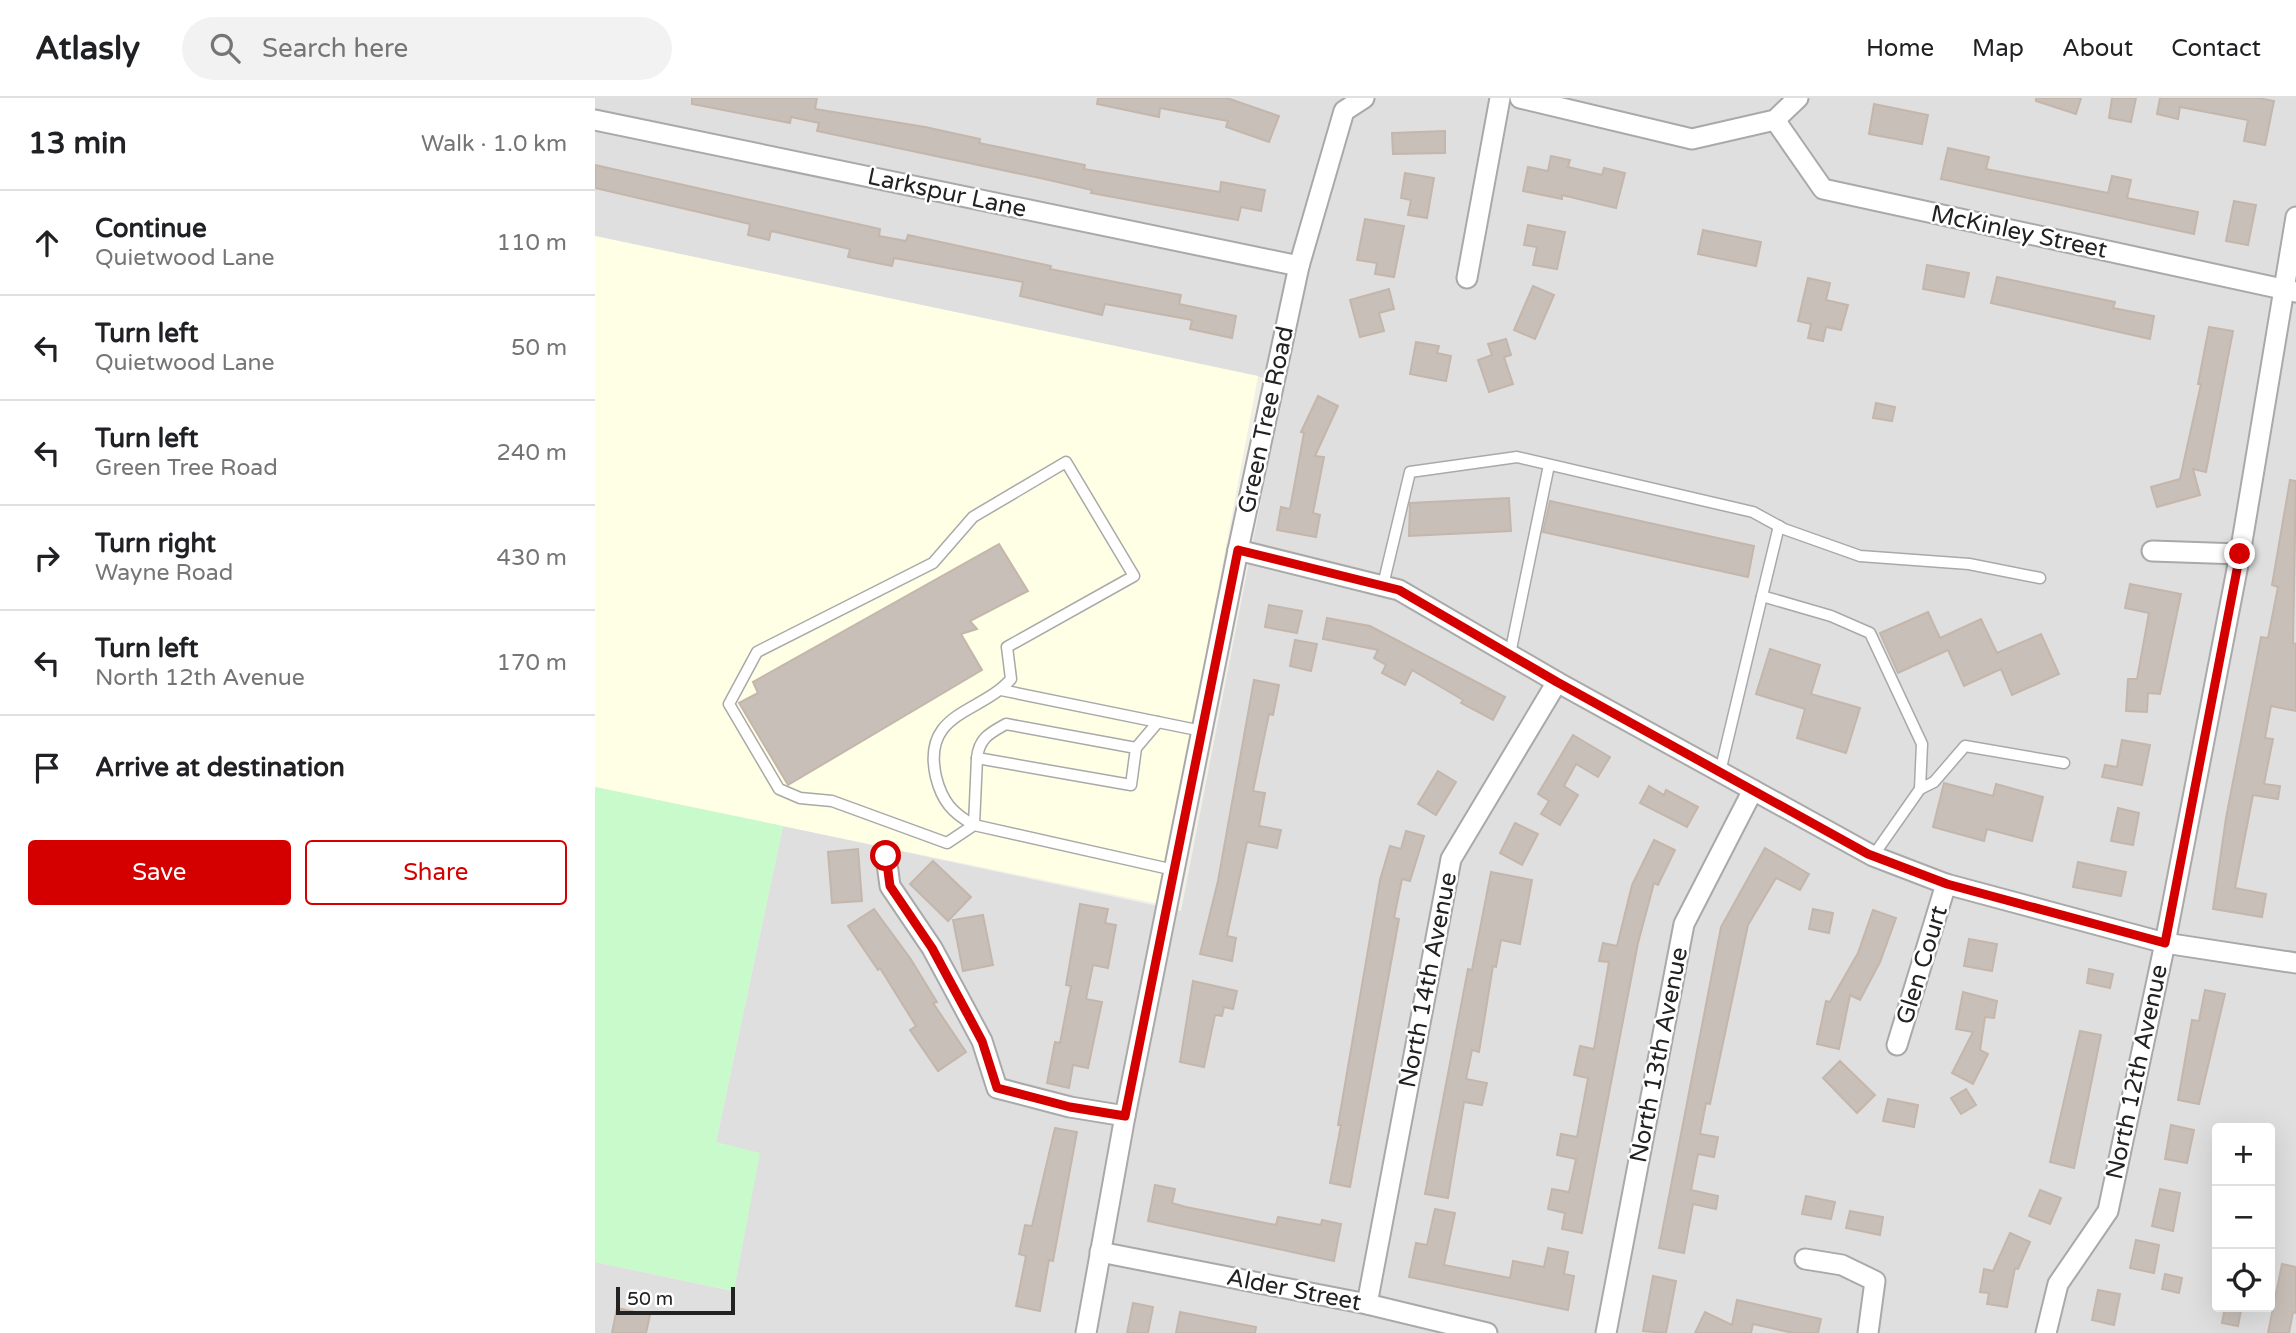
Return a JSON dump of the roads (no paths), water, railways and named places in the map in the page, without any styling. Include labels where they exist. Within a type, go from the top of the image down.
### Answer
[{"type":"street","name":"Green Tree Road","points":[[1086,1333],[1125,1116],[1174,870],[1299,265],[1339,105],[1364,98]]},
{"type":"street","points":[[1467,278],[1500,98]]},
{"type":"street","points":[[1520,98],[1692,139],[1775,120],[1798,98]]},
{"type":"street","name":"Larkspur Lane","points":[[595,120],[1299,265]]},
{"type":"street","name":"McKinley Street","points":[[1775,120],[1823,189],[2289,291]]},
{"type":"street","name":"North 12th Avenue","points":[[2046,1333],[2057,1284],[2108,1211],[2165,943],[2240,554],[2289,291],[2296,217]]},
{"type":"street","points":[[1238,550],[1399,590],[1557,682],[1873,856],[1947,884],[2165,943],[2296,963]]},
{"type":"street","points":[[2152,551],[2240,554]]},
{"type":"street","name":"North 14th Avenue","points":[[1367,1304],[1451,859],[1557,682]]},
{"type":"street","name":"North 13th Avenue","points":[[1606,1333],[1684,924],[1753,790]]},
{"type":"street","points":[[886,856],[890,886],[932,948],[977,1032],[997,1088],[1070,1107],[1125,1116]]},
{"type":"street","name":"Glen Court","points":[[1897,1045],[1947,884]]},
{"type":"street","name":"Alder Street","points":[[1100,1252],[1367,1304],[1487,1333]]},
{"type":"street","points":[[1805,1259],[1842,1265],[1875,1281],[1868,1333]]},
{"type":"lane","points":[[1383,585],[1410,472],[1517,457],[1753,512],[1779,526],[1860,556],[1969,564],[2041,578]]},
{"type":"lane","points":[[974,825],[947,843],[832,802],[800,798],[779,789],[729,704],[757,652],[933,563],[973,517],[1066,462],[1134,576],[1007,647],[1011,679],[1001,690],[962,711],[940,732],[932,762],[941,797],[957,816],[974,825],[1174,870]]},
{"type":"lane","points":[[1510,654],[1549,464]]},
{"type":"lane","points":[[1720,772],[1779,526]]},
{"type":"lane","points":[[1762,596],[1831,616],[1870,633],[1922,744],[1920,789]]},
{"type":"lane","points":[[1001,690],[1202,731]]},
{"type":"lane","points":[[977,758],[1131,785],[1136,748],[1158,722]]},
{"type":"lane","points":[[974,825],[978,748],[985,736],[1006,724],[1136,748]]},
{"type":"lane","points":[[1873,856],[1920,789],[1934,782],[1965,746],[2064,763]]}]
